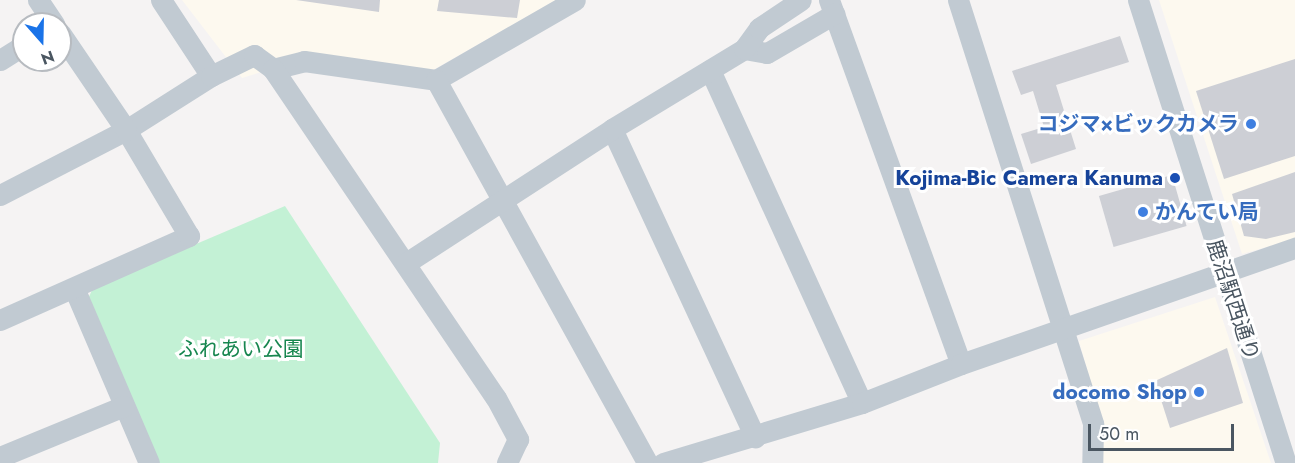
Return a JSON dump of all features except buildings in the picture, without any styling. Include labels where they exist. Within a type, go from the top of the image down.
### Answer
[{"type":"street","points":[[161,0],[212,76]]},
{"type":"street","points":[[273,69],[304,60],[436,80],[575,0]]},
{"type":"street","points":[[406,263],[612,129],[744,49],[759,28],[801,0]]},
{"type":"street","points":[[958,0],[1093,424],[1089,462]]},
{"type":"street","name":"鹿沼駅西通り","points":[[1138,0],[1286,463]]},
{"type":"street","points":[[744,49],[767,53],[832,7],[961,364]]},
{"type":"street","points":[[0,320],[189,236],[126,130],[72,51]]},
{"type":"street","points":[[0,195],[126,130],[212,76],[254,55],[273,69],[496,398],[518,439],[507,463]]},
{"type":"street","points":[[710,70],[862,403]]},
{"type":"street","points":[[436,80],[647,463]]},
{"type":"street","points":[[612,129],[755,437]]},
{"type":"street","points":[[663,463],[862,403],[961,364],[1295,248]]},
{"type":"street","points":[[74,288],[149,463]]},
{"type":"street","points":[[0,458],[124,406]]},
{"type":"shaded area","points":[[182,0],[556,0],[433,70],[304,59],[242,78]]},
{"type":"shaded area","points":[[1159,0],[1295,0],[1295,239],[1242,254]]},
{"type":"shaded area","points":[[1215,297],[1271,463],[1100,463],[1103,425],[1079,341]]},
{"type":"green space","name":"ふれあい公園","points":[[285,206],[440,443],[438,463],[155,463],[87,301],[93,288]]},
{"type":"place","name":"コジマ×ビックカメラ","points":[[1251,124]]},
{"type":"place","name":"Kojima-Bic Camera Kanuma","points":[[1175,178]]},
{"type":"place","name":"かんてい局","points":[[1143,212]]},
{"type":"place","name":"docomo Shop","points":[[1199,392]]}]
